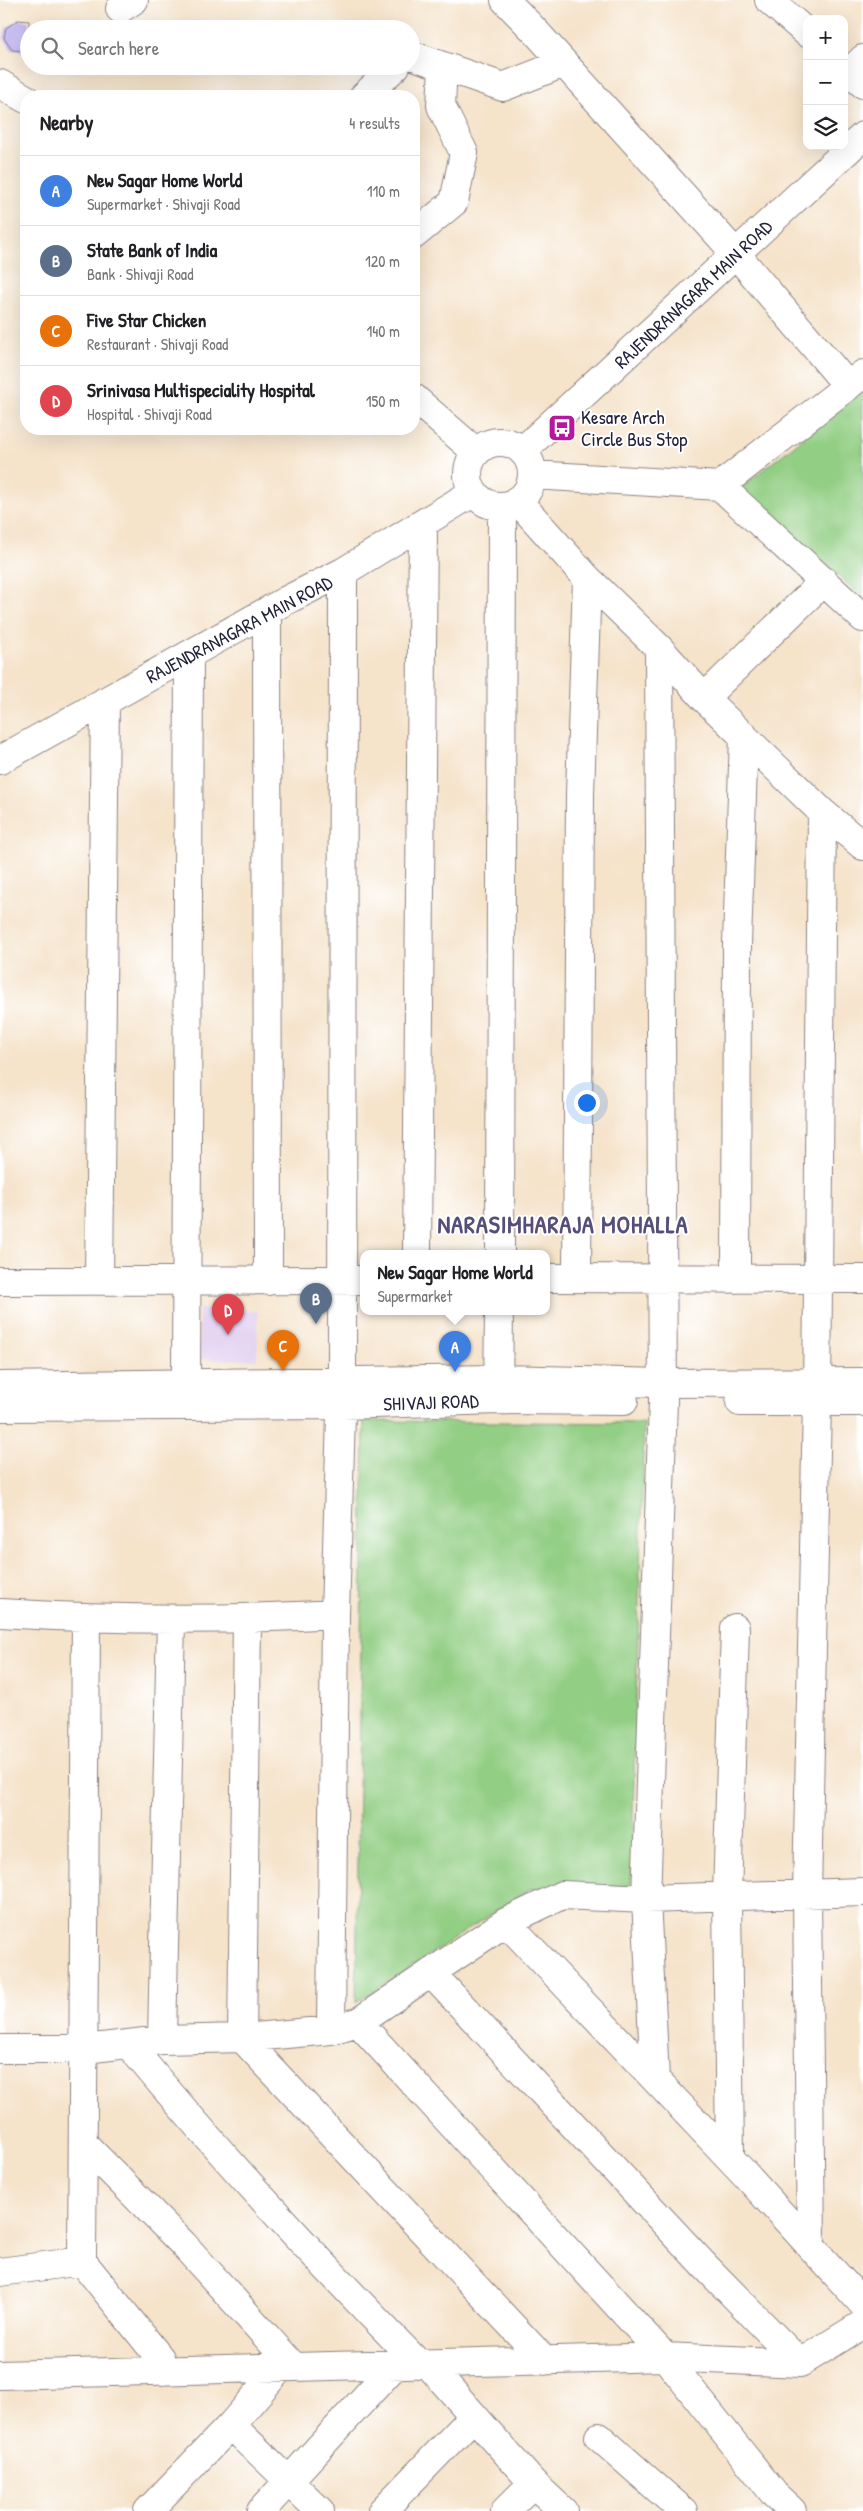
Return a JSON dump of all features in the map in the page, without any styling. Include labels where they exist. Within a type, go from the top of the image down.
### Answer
[{"type":"street","points":[[505,0],[736,254],[855,380],[720,486]]},
{"type":"street","points":[[769,0],[803,30]]},
{"type":"street","points":[[420,58],[503,87],[564,63]]},
{"type":"street","points":[[420,230],[454,202],[464,153],[441,106],[443,66]]},
{"type":"street","points":[[370,90],[386,75]]},
{"type":"street","points":[[0,84],[20,96]]},
{"type":"street","name":"RAJENDRANAGARA MAIN ROAD","points":[[527,463],[736,254],[863,136]]},
{"type":"street","points":[[420,403],[476,452]]},
{"type":"street","points":[[494,442],[514,445],[527,463],[528,490],[509,503],[491,504],[482,500],[469,483],[468,472],[470,462],[476,452],[494,442]]},
{"type":"street","points":[[527,463],[720,486],[863,618]]},
{"type":"street","name":"RAJENDRANAGARA MAIN ROAD","points":[[0,760],[267,612],[344,572],[474,492]]},
{"type":"street","points":[[509,503],[659,648],[704,698],[822,812],[863,846]]},
{"type":"street","points":[[500,1250],[509,503]]},
{"type":"street","points":[[417,1250],[423,524]]},
{"type":"street","points":[[331,2030],[335,1614],[342,1394],[353,1281],[344,572]]},
{"type":"street","points":[[577,1278],[580,794],[587,578]]},
{"type":"street","points":[[704,698],[824,581]]},
{"type":"street","points":[[267,612],[268,1281]]},
{"type":"street","points":[[655,2079],[646,1898],[663,1392],[659,648]]},
{"type":"street","points":[[186,1384],[189,655]]},
{"type":"street","points":[[99,1280],[106,701]]},
{"type":"street","points":[[736,1279],[737,944],[744,736]]},
{"type":"street","points":[[811,2247],[807,1894],[817,1392],[822,812]]},
{"type":"street","points":[[550,1278],[863,1279]]},
{"type":"street","points":[[0,1281],[186,1279],[353,1281]]},
{"type":"street","points":[[498,1390],[499,1315]]},
{"type":"street","points":[[817,1392],[863,1382]]},
{"type":"street","points":[[0,1386],[186,1384],[342,1394]]},
{"type":"street","name":"SHIVAJI ROAD","points":[[0,1407],[498,1390],[817,1392],[863,1402]]},
{"type":"street","points":[[0,1613],[86,1618],[247,1620],[335,1614]]},
{"type":"street","points":[[86,1618],[85,2049],[82,2261],[160,2358],[163,2371]]},
{"type":"street","points":[[162,2040],[171,1619]]},
{"type":"street","points":[[247,1620],[242,2038],[545,2361]]},
{"type":"street","points":[[730,2158],[727,1897],[736,1628]]},
{"type":"street","points":[[0,2049],[85,2049],[162,2040],[242,2038],[331,2030],[358,2022],[506,1922],[562,1894],[646,1898],[863,1892]]},
{"type":"street","points":[[506,1922],[730,2158],[863,2304]]},
{"type":"street","points":[[431,1973],[535,2081],[705,2266],[800,2363]]},
{"type":"street","points":[[358,2022],[665,2357],[777,2506]]},
{"type":"street","points":[[129,2045],[187,2115],[414,2364],[474,2416],[533,2484],[563,2511]]},
{"type":"street","points":[[83,2143],[183,2244],[287,2367]]},
{"type":"street","points":[[0,2272],[82,2261]]},
{"type":"street","points":[[0,2375],[665,2357],[800,2363],[863,2324]]},
{"type":"street","points":[[262,2511],[290,2480],[414,2364]]},
{"type":"street","points":[[148,2511],[287,2367]]},
{"type":"street","points":[[382,2511],[474,2416]]},
{"type":"street","points":[[231,2425],[320,2511]]},
{"type":"street","points":[[599,2437],[683,2511]]},
{"type":"street","points":[[505,2511],[533,2484]]},
{"type":"shaded area","points":[[199,1309],[258,1311],[257,1360],[200,1359]]},
{"type":"green space","points":[[863,391],[863,598],[740,488]]},
{"type":"green space","points":[[364,1421],[644,1423],[631,1886],[530,1889],[356,2003]]},
{"type":"building","points":[[20,20],[20,51],[12,50],[4,38],[6,28]]},
{"type":"place","name":"Kesare Arch Circle Bus Stop","points":[[562,428]]},
{"type":"place","name":"State Bank of India","points":[[316,1324]]},
{"type":"place","name":"Srinivasa Multispeciality Hospital","points":[[228,1335]]},
{"type":"place","name":"Five Star Chicken","points":[[283,1371]]},
{"type":"place","name":"New Sagar Home World","points":[[455,1372]]},
{"type":"district","name":"NARASIMHARAJA MOHALLA","points":[[563,1225]]}]
